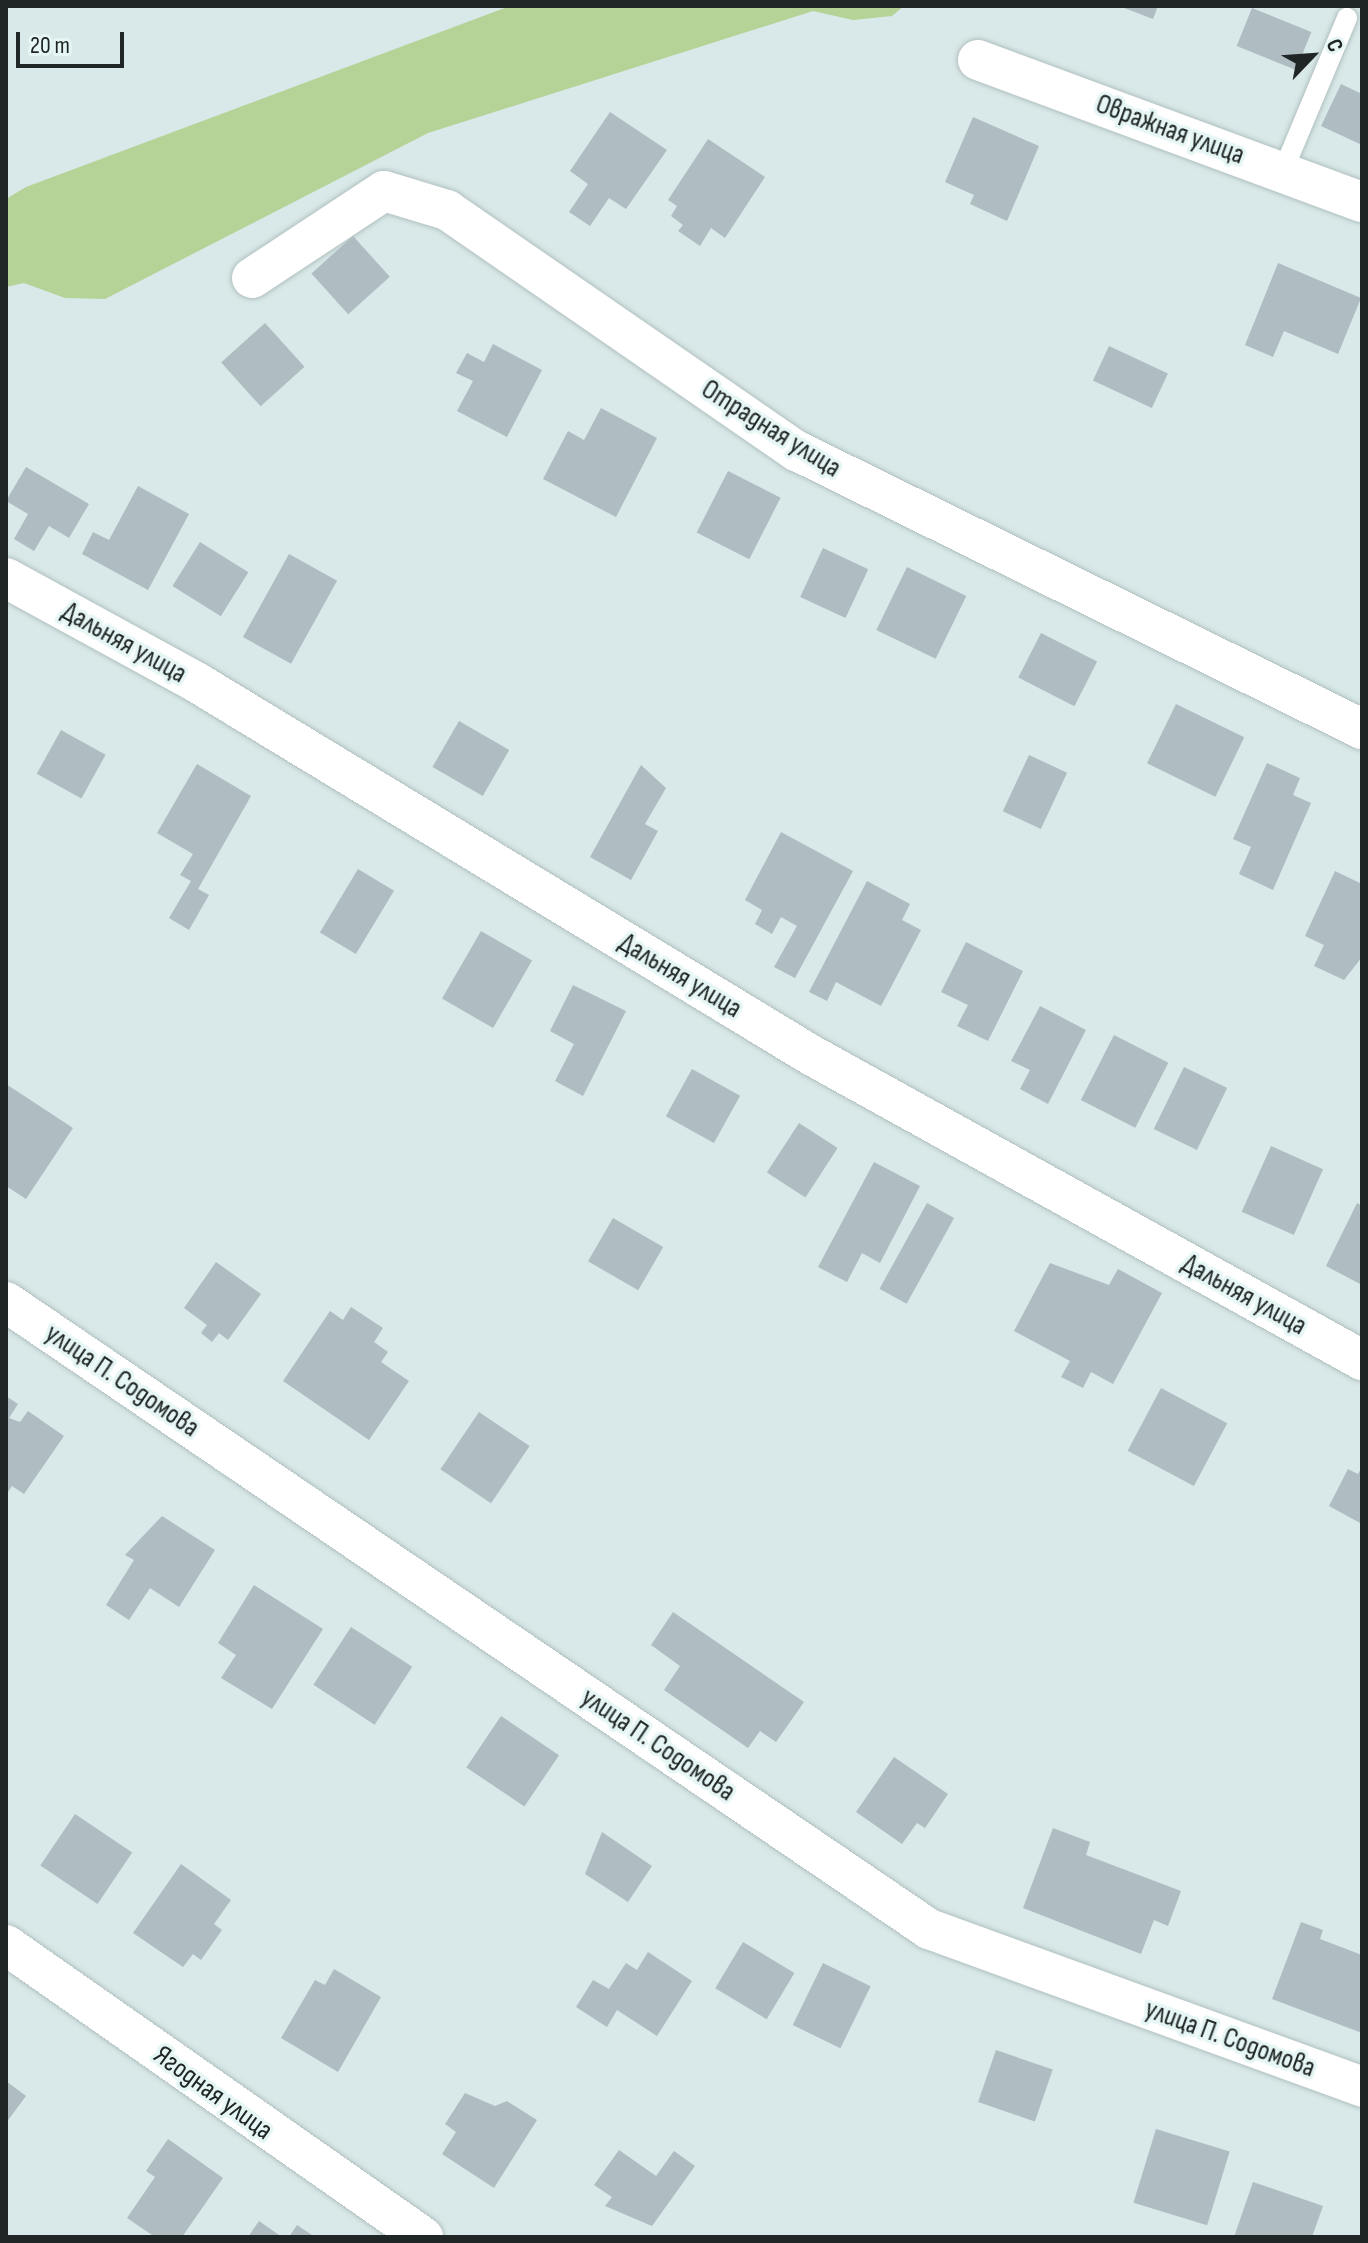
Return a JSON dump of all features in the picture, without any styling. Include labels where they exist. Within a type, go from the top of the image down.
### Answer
[{"type":"street","name":"Овражная улица","points":[[978,60],[1362,202]]},
{"type":"street","name":"Отрадная улица","points":[[252,278],[384,191],[447,210],[797,451],[1362,729]]},
{"type":"street","name":"Дальняя улица","points":[[6,578],[196,682],[811,1055],[1362,1360]]},
{"type":"street","name":"улица П. Содомова","points":[[6,1302],[929,1929],[1362,2087]]},
{"type":"street","name":"Ягодная улица","points":[[6,1945],[423,2237]]},
{"type":"lane","points":[[1283,171],[1347,18]]},
{"type":"green space","points":[[510,6],[904,6],[892,16],[853,20],[813,11],[428,133],[105,299],[65,298],[24,283],[6,287],[6,199],[26,187]]},
{"type":"building","points":[[1119,6],[1158,6],[1153,19]]},
{"type":"building","points":[[1252,8],[1311,32],[1296,70],[1237,46]]},
{"type":"building","points":[[1341,84],[1362,94],[1362,145],[1321,126]]},
{"type":"building","points":[[610,112],[667,150],[626,209],[609,198],[590,226],[569,212],[588,184],[570,171]]},
{"type":"building","points":[[973,117],[1039,146],[1007,221],[970,204],[974,195],[945,182]]},
{"type":"building","points":[[708,139],[765,177],[725,238],[711,228],[700,246],[678,231],[683,225],[671,216],[677,206],[668,200]]},
{"type":"building","points":[[353,236],[390,277],[348,314],[311,273]]},
{"type":"building","points":[[1278,263],[1361,298],[1338,354],[1284,331],[1273,357],[1245,345]]},
{"type":"building","points":[[265,323],[304,367],[261,406],[221,362]]},
{"type":"building","points":[[493,344],[542,370],[507,437],[457,411],[473,381],[456,373],[467,353],[484,362]]},
{"type":"building","points":[[1109,346],[1168,373],[1152,408],[1093,380]]},
{"type":"building","points":[[601,408],[657,438],[616,517],[543,479],[568,431],[584,440]]},
{"type":"building","points":[[26,467],[89,504],[69,538],[49,526],[34,551],[14,539],[28,514],[6,501]]},
{"type":"building","points":[[728,471],[781,498],[749,559],[697,532]]},
{"type":"building","points":[[138,486],[189,514],[148,590],[82,554],[93,532],[109,540]]},
{"type":"building","points":[[200,542],[248,572],[221,616],[172,586]]},
{"type":"building","points":[[823,548],[868,569],[845,618],[800,597]]},
{"type":"building","points":[[289,554],[337,581],[291,664],[243,637]]},
{"type":"building","points":[[907,567],[966,596],[936,659],[876,630]]},
{"type":"building","points":[[1041,633],[1097,662],[1074,706],[1018,678]]},
{"type":"building","points":[[1176,704],[1244,737],[1215,797],[1147,763]]},
{"type":"building","points":[[459,721],[509,750],[483,796],[432,767]]},
{"type":"building","points":[[61,730],[106,755],[81,798],[37,774]]},
{"type":"building","points":[[1029,755],[1067,773],[1041,829],[1003,811]]},
{"type":"building","points":[[1267,763],[1300,778],[1293,795],[1311,803],[1273,890],[1239,874],[1251,847],[1233,839]]},
{"type":"building","points":[[197,764],[251,796],[198,889],[209,895],[189,930],[169,918],[191,881],[180,875],[193,854],[157,833]]},
{"type":"building","points":[[641,765],[666,788],[645,824],[658,831],[631,880],[590,857]]},
{"type":"building","points":[[781,832],[853,871],[795,978],[774,967],[797,926],[781,917],[772,934],[755,924],[762,910],[745,900]]},
{"type":"building","points":[[358,869],[394,891],[356,954],[320,932]]},
{"type":"building","points":[[1335,871],[1362,884],[1362,957],[1344,980],[1314,966],[1324,945],[1305,936]]},
{"type":"building","points":[[867,881],[910,904],[902,920],[921,930],[881,1006],[836,982],[827,1001],[809,992]]},
{"type":"building","points":[[481,931],[532,960],[493,1028],[442,999]]},
{"type":"building","points":[[966,942],[1023,971],[988,1041],[957,1026],[968,1005],[941,992]]},
{"type":"building","points":[[573,985],[626,1011],[583,1096],[555,1081],[574,1044],[550,1031]]},
{"type":"building","points":[[1040,1006],[1086,1030],[1048,1104],[1020,1089],[1030,1070],[1011,1061]]},
{"type":"building","points":[[1114,1035],[1168,1063],[1135,1128],[1081,1100]]},
{"type":"building","points":[[1184,1067],[1227,1088],[1197,1150],[1154,1129]]},
{"type":"building","points":[[692,1069],[740,1096],[714,1143],[666,1116]]},
{"type":"building","points":[[6,1084],[73,1128],[26,1199],[6,1186]]},
{"type":"building","points":[[799,1123],[838,1148],[805,1198],[767,1172]]},
{"type":"building","points":[[1271,1146],[1323,1169],[1294,1235],[1242,1212]]},
{"type":"building","points":[[874,1162],[920,1186],[880,1263],[862,1253],[847,1282],[818,1267]]},
{"type":"building","points":[[927,1203],[954,1218],[907,1304],[879,1289]]},
{"type":"building","points":[[1357,1203],[1362,1206],[1362,1285],[1326,1266]]},
{"type":"building","points":[[613,1218],[663,1247],[638,1290],[588,1261]]},
{"type":"building","points":[[216,1262],[261,1294],[228,1340],[219,1333],[212,1342],[201,1333],[207,1325],[184,1308]]},
{"type":"building","points":[[1050,1263],[1109,1285],[1118,1269],[1162,1293],[1113,1384],[1091,1372],[1083,1388],[1061,1377],[1070,1361],[1014,1331]]},
{"type":"building","points":[[351,1307],[383,1328],[374,1342],[388,1352],[381,1362],[409,1381],[369,1440],[283,1381],[330,1311],[343,1320]]},
{"type":"building","points":[[1161,1388],[1227,1423],[1194,1486],[1128,1451]]},
{"type":"building","points":[[6,1396],[18,1404],[9,1418],[20,1422],[28,1411],[64,1436],[24,1494],[12,1486],[6,1495]]},
{"type":"building","points":[[479,1412],[530,1446],[491,1503],[440,1469]]},
{"type":"building","points":[[1362,1467],[1362,1524],[1329,1506],[1348,1469],[1358,1474]]},
{"type":"building","points":[[162,1516],[215,1550],[179,1607],[150,1588],[129,1620],[106,1605],[134,1560],[125,1555]]},
{"type":"building","points":[[254,1585],[323,1629],[272,1709],[221,1678],[236,1655],[218,1643]]},
{"type":"building","points":[[673,1612],[804,1702],[776,1742],[760,1731],[748,1748],[664,1690],[680,1666],[651,1645]]},
{"type":"building","points":[[351,1627],[412,1667],[375,1725],[313,1685]]},
{"type":"building","points":[[501,1716],[559,1755],[524,1807],[466,1767]]},
{"type":"building","points":[[894,1757],[948,1794],[925,1828],[917,1823],[902,1844],[856,1812]]},
{"type":"building","points":[[75,1814],[132,1853],[98,1904],[40,1865]]},
{"type":"building","points":[[1053,1828],[1090,1842],[1086,1855],[1181,1891],[1168,1926],[1154,1920],[1141,1954],[1023,1908]]},
{"type":"building","points":[[602,1832],[652,1866],[628,1902],[585,1874]]},
{"type":"building","points":[[181,1864],[231,1900],[214,1924],[222,1930],[201,1960],[193,1954],[183,1967],[133,1933]]},
{"type":"building","points":[[1301,1922],[1323,1930],[1320,1939],[1362,1955],[1362,2033],[1272,1999]]},
{"type":"building","points":[[743,1942],[794,1973],[767,2019],[715,1988]]},
{"type":"building","points":[[648,1952],[692,1981],[657,2036],[617,2010],[607,2027],[576,2007],[593,1980],[609,1989],[626,1963],[637,1970]]},
{"type":"building","points":[[823,1963],[871,1986],[840,2048],[793,2025]]},
{"type":"building","points":[[334,1969],[381,1997],[338,2072],[281,2038],[315,1980],[325,1985]]},
{"type":"building","points":[[996,2050],[1053,2070],[1035,2122],[978,2102]]},
{"type":"building","points":[[6,2081],[26,2096],[6,2123]]},
{"type":"building","points":[[465,2093],[495,2106],[507,2101],[537,2120],[494,2188],[442,2154],[456,2132],[445,2124]]},
{"type":"building","points":[[1156,2129],[1230,2152],[1207,2225],[1133,2203]]},
{"type":"building","points":[[168,2139],[223,2178],[182,2237],[155,2237],[127,2218],[155,2177],[146,2171]]},
{"type":"building","points":[[619,2150],[656,2176],[674,2151],[695,2166],[652,2226],[605,2206],[612,2197],[594,2185]]},
{"type":"building","points":[[1253,2182],[1323,2206],[1312,2237],[1234,2237]]},
{"type":"building","points":[[259,2221],[282,2237],[248,2237]]},
{"type":"building","points":[[297,2225],[315,2237],[289,2237]]}]
